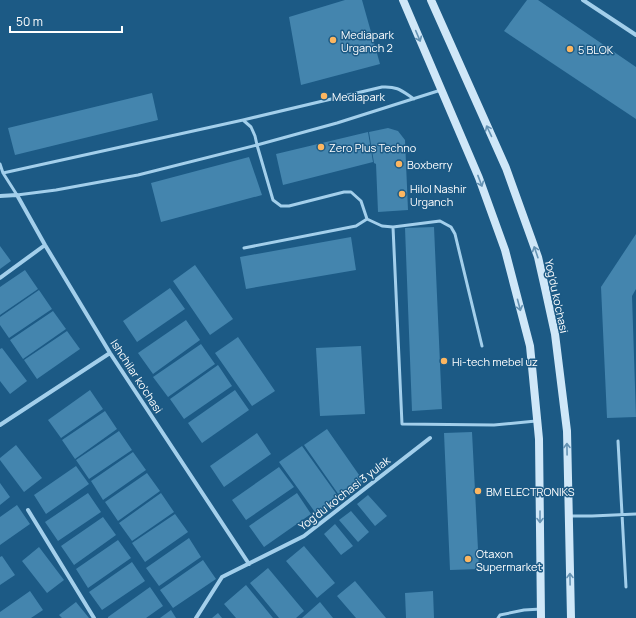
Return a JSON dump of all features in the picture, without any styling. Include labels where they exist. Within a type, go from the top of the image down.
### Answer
[{"type":"main road","points":[[402,0],[479,178],[505,250],[530,346],[540,439],[541,618]]},
{"type":"main road","name":"Yog'du ko'chasi","points":[[431,0],[506,168],[538,257],[555,334],[567,431],[571,618]]},
{"type":"street","points":[[583,0],[636,34]]},
{"type":"street","points":[[0,196],[17,195]]},
{"type":"street","name":"Ishchilar ko'chasi","points":[[17,195],[45,245],[110,353],[249,564]]},
{"type":"street","points":[[0,278],[45,245]]},
{"type":"street","points":[[0,425],[110,353]]},
{"type":"street","name":"Yog'du ko'chasi 3 yulak","points":[[196,618],[222,577],[304,536],[430,438]]},
{"type":"street","points":[[28,510],[94,618]]},
{"type":"lane","points":[[3,173],[243,120],[382,87],[392,86],[400,89],[414,99]]},
{"type":"lane","points":[[0,164],[3,173],[17,195],[56,190],[138,175],[257,145],[337,124],[441,90]]},
{"type":"lane","points":[[243,120],[251,127],[255,136],[273,200],[281,206],[290,206],[344,192],[351,192],[361,202],[367,219],[382,226],[393,227],[440,221],[451,227],[455,234],[482,346]]},
{"type":"lane","points":[[244,248],[356,226],[367,219]]},
{"type":"lane","points":[[393,227],[402,424],[494,425],[538,420]]},
{"type":"lane","points":[[618,441],[626,587]]},
{"type":"lane","points":[[569,516],[636,514]]},
{"type":"lane","points":[[498,618],[500,615],[524,610],[541,609]]},
{"type":"building","name":"Mediapark Urganch 2","points":[[345,0],[362,0],[380,64],[301,85],[289,17]]},
{"type":"building","name":"5 BLOK","points":[[527,0],[538,0],[636,67],[636,119],[504,31]]},
{"type":"building","points":[[152,93],[158,120],[15,155],[8,128]]},
{"type":"building","points":[[388,128],[398,131],[405,140],[408,210],[378,212],[376,164],[374,163],[369,132]]},
{"type":"building","points":[[368,132],[373,162],[283,185],[276,154]]},
{"type":"building","points":[[249,157],[262,195],[161,222],[151,183]]},
{"type":"building","points":[[434,227],[442,409],[412,411],[405,228]]},
{"type":"building","points":[[636,234],[636,289],[632,296],[636,417],[607,418],[601,287]]},
{"type":"building","points":[[351,237],[356,270],[246,289],[240,257]]},
{"type":"building","points":[[0,246],[11,261],[0,269]]},
{"type":"building","points":[[195,265],[233,319],[210,335],[173,281]]},
{"type":"building","points":[[25,270],[38,289],[0,315],[0,287]]},
{"type":"building","points":[[170,288],[185,309],[137,342],[123,321]]},
{"type":"building","points":[[39,290],[52,309],[9,338],[0,325],[0,317]]},
{"type":"building","points":[[53,311],[66,329],[23,359],[10,340]]},
{"type":"building","points":[[186,320],[200,340],[153,374],[138,353]]},
{"type":"building","points":[[67,331],[80,349],[37,379],[24,360]]},
{"type":"building","points":[[238,337],[275,391],[252,406],[215,353]]},
{"type":"building","points":[[201,344],[215,364],[168,397],[153,377]]},
{"type":"building","points":[[361,346],[365,414],[320,416],[316,348]]},
{"type":"building","points":[[2,348],[27,381],[10,394],[0,381],[0,349]]},
{"type":"building","points":[[218,365],[232,386],[184,419],[170,399]]},
{"type":"building","points":[[90,390],[103,409],[61,438],[48,420]]},
{"type":"building","points":[[235,390],[249,410],[202,443],[188,423]]},
{"type":"building","points":[[105,411],[117,429],[75,459],[62,440]]},
{"type":"building","points":[[327,429],[364,482],[341,498],[304,445]]},
{"type":"building","points":[[119,431],[132,450],[89,479],[76,460]]},
{"type":"building","points":[[472,432],[479,569],[450,570],[444,433]]},
{"type":"building","points":[[257,433],[271,454],[224,487],[210,466]]},
{"type":"building","points":[[16,445],[42,478],[24,492],[0,460],[0,458]]},
{"type":"building","points":[[302,446],[340,499],[317,515],[279,462]]},
{"type":"building","points":[[133,452],[146,470],[103,500],[91,481]]},
{"type":"building","points":[[76,466],[89,484],[46,514],[34,495]]},
{"type":"building","points":[[279,467],[294,487],[246,520],[232,500]]},
{"type":"building","points":[[147,473],[160,491],[118,521],[105,502]]},
{"type":"building","points":[[0,483],[10,497],[0,505]]},
{"type":"building","points":[[88,493],[101,512],[58,541],[45,522]]},
{"type":"building","points":[[161,493],[174,512],[132,541],[119,523]]},
{"type":"building","points":[[297,493],[311,514],[264,547],[249,526]]},
{"type":"building","points":[[368,495],[387,516],[375,526],[357,504]]},
{"type":"building","points":[[17,505],[30,524],[0,545],[0,517]]},
{"type":"building","points":[[351,511],[369,532],[358,542],[339,520]]},
{"type":"building","points":[[175,514],[188,532],[145,562],[132,543]]},
{"type":"building","points":[[103,517],[116,535],[74,565],[61,546]]},
{"type":"building","points":[[335,524],[353,546],[341,555],[324,534]]},
{"type":"building","points":[[189,538],[201,557],[159,586],[146,568]]},
{"type":"building","points":[[118,540],[131,558],[88,588],[76,569]]},
{"type":"building","points":[[304,546],[335,583],[317,598],[286,561]]},
{"type":"building","points":[[39,547],[64,580],[47,593],[22,561]]},
{"type":"building","points":[[2,556],[15,575],[0,585],[0,557]]},
{"type":"building","points":[[203,560],[216,579],[173,608],[160,590]]},
{"type":"building","points":[[132,562],[145,581],[102,610],[89,592]]},
{"type":"building","points":[[268,568],[304,611],[296,618],[279,618],[250,583]]},
{"type":"building","points":[[355,581],[386,618],[356,618],[337,596]]},
{"type":"building","points":[[246,585],[273,618],[236,618],[224,604]]},
{"type":"building","points":[[150,587],[163,606],[146,618],[108,618],[108,617]]},
{"type":"building","points":[[30,591],[43,610],[31,618],[0,618],[0,612]]},
{"type":"building","points":[[433,591],[434,618],[406,618],[405,593]]},
{"type":"building","points":[[76,602],[89,618],[62,618],[59,615]]},
{"type":"building","points":[[320,602],[333,618],[302,618]]},
{"type":"building","points":[[171,610],[176,618],[160,618]]},
{"type":"building","points":[[218,613],[222,618],[212,618]]},
{"type":"place","name":"Mediapark Urganch 2","points":[[333,40]]},
{"type":"place","name":"5 BLOK","points":[[570,49]]},
{"type":"place","name":"Mediapark","points":[[324,96]]},
{"type":"place","name":"Zero Plus Techno","points":[[321,147]]},
{"type":"place","name":"Boxberry","points":[[399,164]]},
{"type":"place","name":"Hilol Nashir Urganch","points":[[402,194]]},
{"type":"place","name":"Hi-tech mebel uz","points":[[444,361]]},
{"type":"place","name":"BM ELECTRONIKS","points":[[478,491]]},
{"type":"place","name":"Otaxon Supermarket","points":[[468,559]]}]
